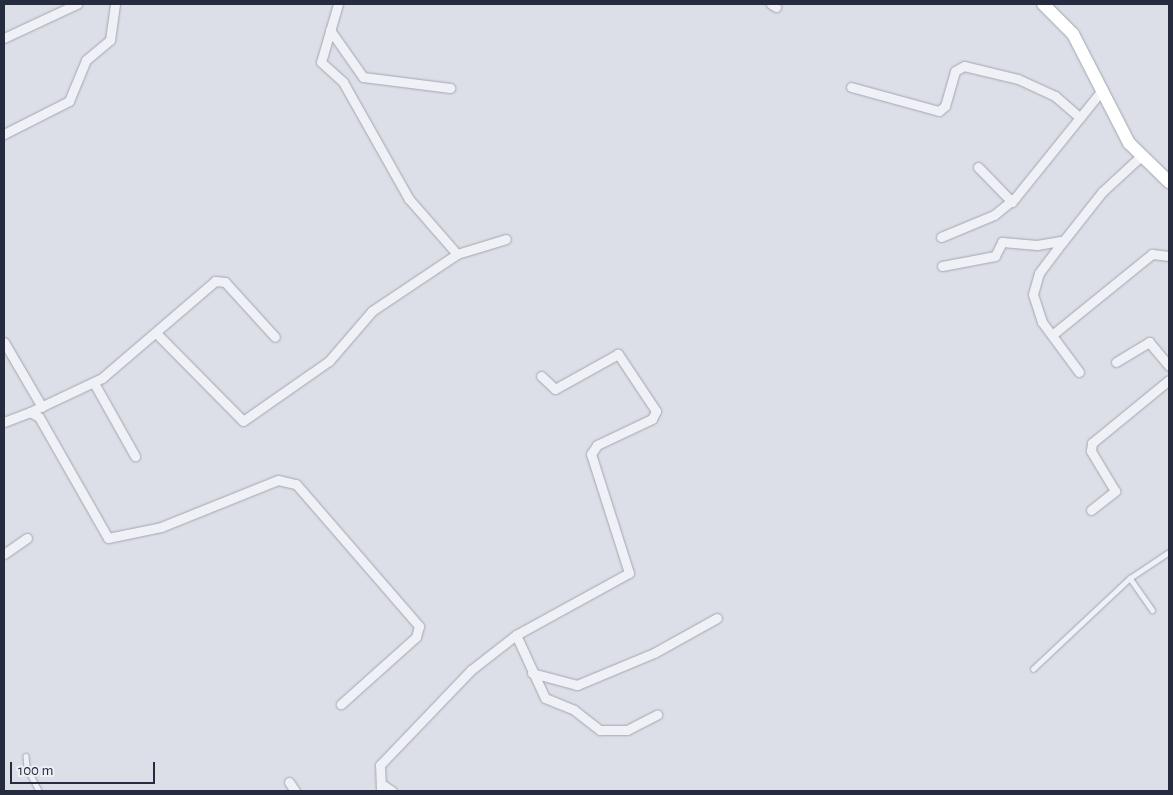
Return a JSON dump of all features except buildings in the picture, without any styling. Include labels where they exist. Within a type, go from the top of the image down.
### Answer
[{"type":"main road","points":[[1043,4],[1073,34],[1140,158],[1169,182]]},
{"type":"street","points":[[4,38],[77,4]]},
{"type":"street","points":[[4,134],[69,100],[86,60],[110,40],[115,4]]},
{"type":"street","points":[[338,4],[321,62],[343,82],[409,199],[457,254]]},
{"type":"street","points":[[330,30],[363,77],[450,88]]},
{"type":"street","points":[[851,87],[939,111],[945,106],[955,71],[964,66],[1018,80],[1055,96],[1080,118]]},
{"type":"street","points":[[941,237],[994,215],[1012,202],[1103,89]]},
{"type":"street","points":[[1079,372],[1036,310],[1033,294],[1039,272],[1102,192],[1140,158]]},
{"type":"street","points":[[978,167],[1012,202]]},
{"type":"street","points":[[157,334],[243,420],[330,361],[372,311],[457,254],[506,239]]},
{"type":"street","points":[[942,266],[995,256],[1002,242],[1036,245],[1064,240]]},
{"type":"street","points":[[1052,335],[1152,254],[1169,256]]},
{"type":"street","points":[[4,422],[94,383],[157,334],[220,280],[275,337]]},
{"type":"street","points":[[4,342],[42,407]]},
{"type":"street","points":[[1116,362],[1149,342],[1169,366]]},
{"type":"street","points":[[392,791],[382,788],[380,765],[471,670],[516,635],[627,576],[591,454],[597,445],[656,414],[618,354],[555,389],[541,376]]},
{"type":"street","points":[[1091,510],[1115,491],[1091,451],[1092,443],[1169,380]]},
{"type":"street","points":[[94,383],[135,456]]},
{"type":"street","points":[[30,412],[47,428],[108,538],[161,528],[278,480],[288,480],[303,490],[419,626],[416,637],[341,704]]},
{"type":"street","points":[[4,554],[27,538]]},
{"type":"street","points":[[532,673],[577,685],[654,653],[718,618]]},
{"type":"street","points":[[516,635],[545,698],[607,733],[634,728],[657,715]]},
{"type":"street","points":[[289,782],[295,791]]},
{"type":"lane","points":[[1033,669],[1130,578],[1169,552]]},
{"type":"lane","points":[[1130,578],[1152,610]]},
{"type":"lane","points":[[26,756],[27,768],[39,791]]}]
